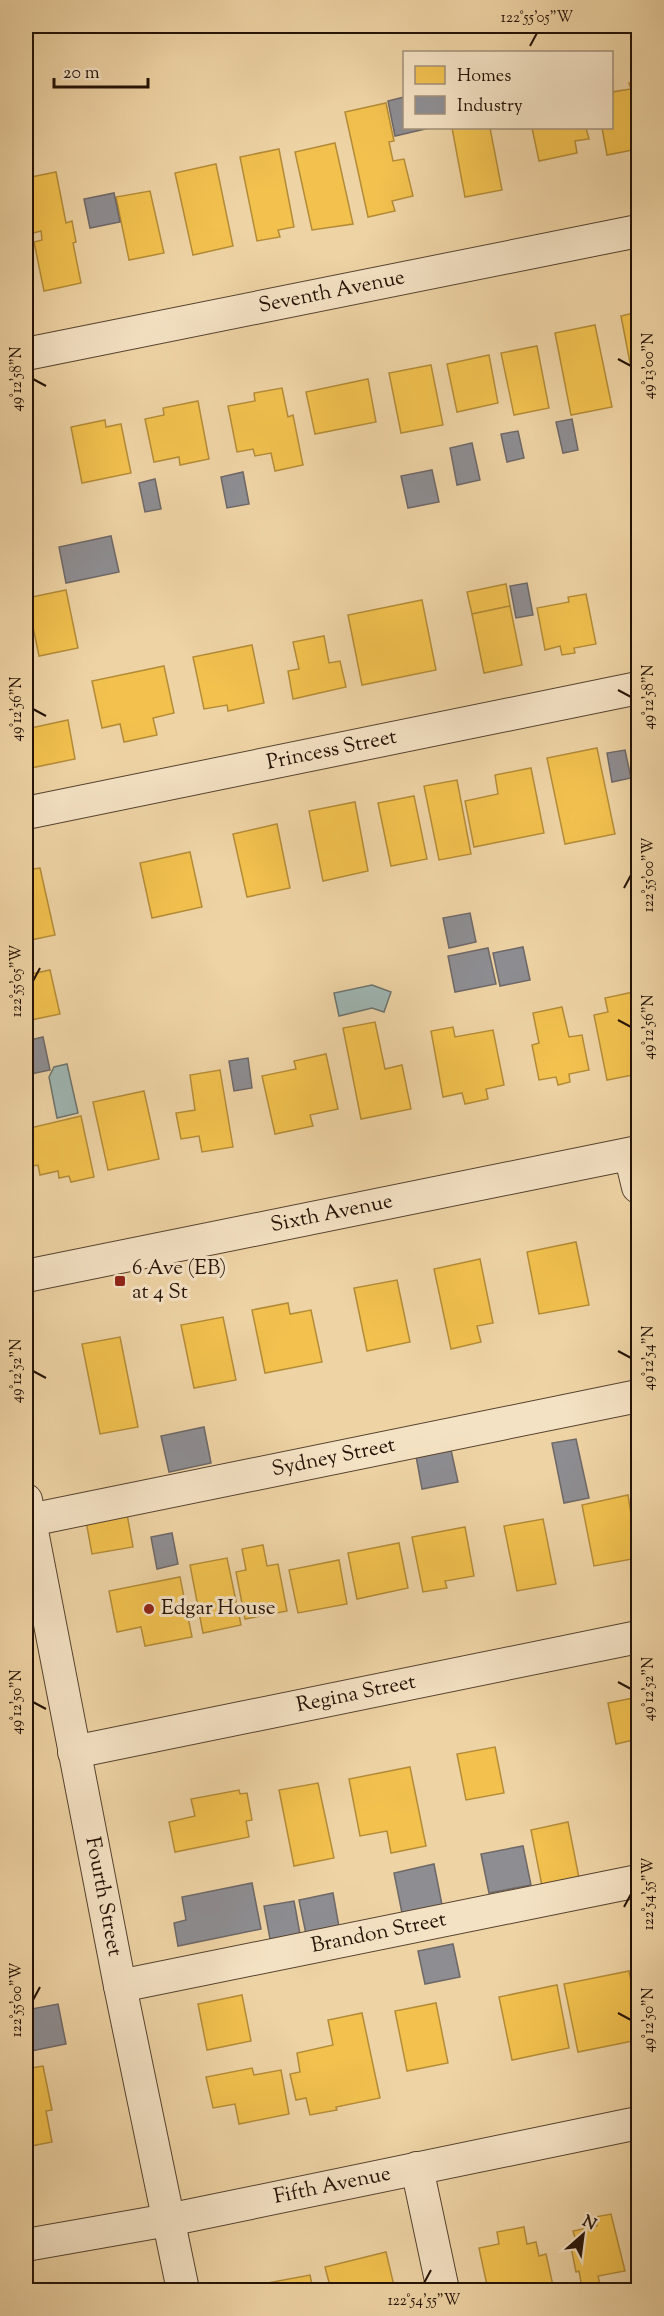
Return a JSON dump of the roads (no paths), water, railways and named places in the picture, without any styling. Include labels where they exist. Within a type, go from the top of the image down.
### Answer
[{"type":"street","name":"Seventh Avenue","points":[[26,354],[639,231]]},
{"type":"street","name":"Princess Street","points":[[26,813],[639,688]]},
{"type":"street","points":[[634,1153],[639,1187]]},
{"type":"street","name":"Sixth Avenue","points":[[26,1276],[634,1153]]},
{"type":"street","name":"Sydney Street","points":[[28,1510],[639,1396]]},
{"type":"street","name":"Fourth Street","points":[[28,1510],[120,1986],[183,2290]]},
{"type":"street","name":"Regina Street","points":[[74,1752],[639,1637]]},
{"type":"street","name":"Brandon Street","points":[[120,1986],[639,1881]]},
{"type":"street","name":"Fifth Avenue","points":[[26,2245],[168,2220],[639,2123]]},
{"type":"street","points":[[417,2168],[443,2290]]},
{"type":"water","points":[[372,985],[391,992],[384,1012],[372,1008],[339,1016],[334,993]]},
{"type":"water","points":[[67,1064],[78,1113],[57,1118],[49,1077],[54,1067]]},
{"type":"place","name":"6 Ave (EB) at 4 St","points":[[120,1281]]},
{"type":"place","name":"Edgar House","points":[[149,1609]]}]
